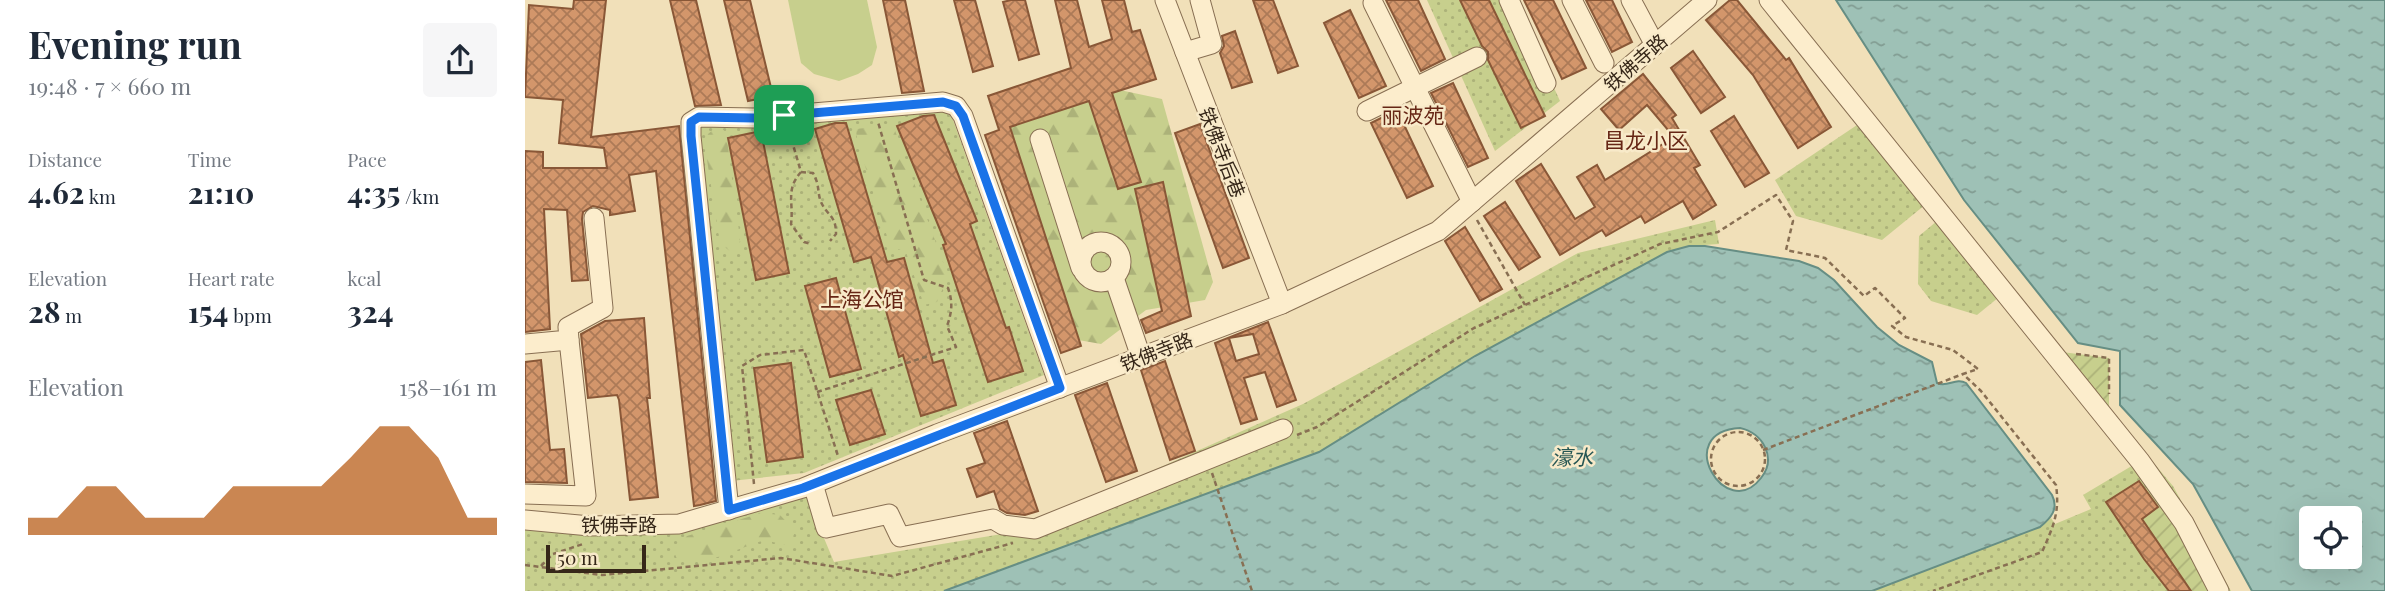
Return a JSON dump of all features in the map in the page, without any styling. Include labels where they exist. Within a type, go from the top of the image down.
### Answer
[{"type":"street","name":"铁佛寺后巷","points":[[1165,0],[1282,304]]},
{"type":"street","points":[[1185,52],[1212,44],[1200,0]]},
{"type":"street","points":[[1509,0],[1546,83]]},
{"type":"street","points":[[1572,0],[1604,62]]},
{"type":"street","points":[[1631,0],[1655,45]]},
{"type":"street","name":"铁佛寺路","points":[[525,520],[590,526],[679,524],[729,510],[813,484],[1282,304],[1438,231],[1707,0]]},
{"type":"street","points":[[1769,0],[2140,461],[2184,523],[2219,591]]},
{"type":"street","points":[[1373,3],[1470,203]]},
{"type":"street","points":[[1367,111],[1477,57]]},
{"type":"street","points":[[729,510],[691,136],[691,122],[699,117],[754,118],[943,102],[956,106],[963,116],[1060,388]]},
{"type":"street","points":[[1040,139],[1081,268],[1084,274],[1101,283],[1114,278],[1121,259],[1110,243],[1096,242],[1090,244],[1081,254],[1081,268]]},
{"type":"street","points":[[525,494],[586,496],[568,327],[603,307],[594,218]]},
{"type":"street","points":[[1114,278],[1141,357]]},
{"type":"street","points":[[525,344],[569,340]]},
{"type":"street","points":[[813,484],[826,528],[889,514],[900,537],[993,519],[1003,525],[1035,529],[1288,433]]},
{"type":"path","points":[[817,392],[956,348],[947,326],[952,314],[952,298],[948,288],[924,280],[873,108]]},
{"type":"path","points":[[784,115],[801,172]]},
{"type":"path","points":[[811,244],[804,242],[791,224],[793,212],[790,199],[793,180],[801,172],[813,173],[819,183],[822,204],[836,222],[836,234],[830,241]]},
{"type":"path","points":[[1288,433],[1317,427],[1474,328],[1660,244],[1717,232],[1776,195],[1793,221],[1786,250],[1825,258],[1864,296],[1875,288],[1905,318],[1892,326],[1906,337],[1953,350],[1978,369],[1764,449]]},
{"type":"path","points":[[1470,203],[1525,305]]},
{"type":"path","points":[[754,485],[742,366],[760,355],[804,350],[843,472]]},
{"type":"path","points":[[2074,353],[2109,358],[2109,396]]},
{"type":"path","points":[[1933,591],[2042,552],[2055,524],[2059,504],[2056,485],[1981,391],[1961,375]]},
{"type":"path","points":[[1735,432],[1752,436],[1764,449],[1759,475],[1745,485],[1736,486],[1720,480],[1711,465],[1714,447],[1726,435],[1735,432]]},
{"type":"path","points":[[1211,470],[1252,591]]},
{"type":"path","points":[[525,565],[602,575],[781,558],[892,576],[1019,541]]},
{"type":"path","points":[[541,566],[553,554],[583,544]]},
{"type":"green space","points":[[788,0],[867,0],[877,47],[872,65],[839,81],[814,74],[801,63]]},
{"type":"green space","points":[[1427,0],[1514,0],[1560,101],[1495,151]]},
{"type":"green space","points":[[1101,86],[1162,99],[1213,282],[1205,300],[1146,310],[1101,344],[1067,338],[1006,150],[1013,114]]},
{"type":"green space","points":[[940,108],[952,117],[1044,375],[804,473],[731,481],[698,127],[784,124]]},
{"type":"green space","points":[[1866,119],[1931,200],[1882,240],[1796,216],[1775,180]]},
{"type":"green space","points":[[893,125],[948,276],[937,302],[924,305],[906,252],[890,246],[857,140],[856,129]]},
{"type":"green space","points":[[718,126],[726,132],[740,239],[739,251],[732,253],[720,243],[705,147],[708,134]]},
{"type":"green space","points":[[1943,216],[2004,293],[1977,315],[1931,301],[1918,284],[1919,236]]},
{"type":"green space","points":[[1715,220],[1719,244],[1689,246],[1667,252],[1475,356],[1319,452],[944,591],[525,591],[525,520],[679,524],[803,488],[834,562],[1014,532],[1303,404],[1578,253]]},
{"type":"green space","points":[[2062,352],[2109,358],[2109,408]]},
{"type":"green space","points":[[2147,455],[2173,486],[2231,591],[2191,591],[2142,519],[2163,504],[2140,461]]},
{"type":"green space","points":[[2140,461],[2219,591],[1872,591],[2040,527],[2051,518],[2055,524],[2091,509],[2083,495]]},
{"type":"green space","points":[[761,513],[780,515],[795,531],[790,546],[764,540],[718,557],[678,561],[674,552],[687,536]]},
{"type":"water","points":[[1836,0],[2385,0],[2385,591],[2252,591],[2193,484],[2120,405],[2120,351],[2078,343],[1964,200]]},
{"type":"water","name":"濠水","points":[[1689,246],[1705,246],[1799,261],[1818,268],[1834,280],[1877,327],[1899,345],[1932,362],[1937,383],[1966,383],[2052,495],[2055,505],[2050,517],[2040,527],[1872,591],[944,591],[1319,452],[1475,356],[1667,252]],"holes":[[[1740,428],[1748,431],[1765,447],[1768,462],[1766,470],[1761,478],[1747,489],[1733,490],[1721,483],[1712,472],[1707,458],[1709,444],[1720,433]]]},
{"type":"building","points":[[574,0],[606,0],[591,137],[679,126],[716,501],[694,506],[656,171],[629,175],[635,211],[610,215],[610,210],[593,206],[583,212],[588,280],[572,281],[567,210],[544,209],[550,329],[525,332],[525,151],[543,152],[543,168],[607,168],[604,148],[559,143],[563,100],[525,97],[529,5],[573,9]]},
{"type":"building","points":[[670,0],[696,0],[721,105],[695,106]]},
{"type":"building","points":[[724,0],[750,0],[773,96],[748,101]]},
{"type":"building","points":[[883,0],[905,0],[924,91],[902,93]]},
{"type":"building","points":[[954,0],[975,0],[993,66],[973,72]]},
{"type":"building","points":[[1025,0],[1039,54],[1019,60],[1003,2]]},
{"type":"building","points":[[1055,0],[1077,0],[1089,47],[1112,39],[1102,0],[1124,0],[1132,32],[1140,30],[1156,79],[1112,93],[1141,182],[1118,189],[1089,101],[1010,127],[1081,346],[1061,353],[985,135],[999,130],[988,96],[1071,68]]},
{"type":"building","points":[[1253,0],[1273,0],[1298,66],[1278,73]]},
{"type":"building","points":[[1386,0],[1418,0],[1445,59],[1421,71]]},
{"type":"building","points":[[1460,0],[1489,0],[1545,116],[1521,128],[1488,60],[1488,52],[1482,46]]},
{"type":"building","points":[[1524,0],[1553,0],[1586,68],[1562,79]]},
{"type":"building","points":[[1586,0],[1612,0],[1632,42],[1612,52]]},
{"type":"building","points":[[1730,0],[1737,0],[1786,60],[1789,58],[1831,127],[1798,148],[1753,75],[1706,20]]},
{"type":"building","points":[[1350,10],[1386,86],[1359,98],[1324,23]]},
{"type":"building","points":[[1235,31],[1252,82],[1232,88],[1220,53],[1224,46],[1222,36]]},
{"type":"building","points":[[1693,51],[1725,97],[1701,113],[1671,68]]},
{"type":"building","points":[[1643,74],[1676,115],[1672,118],[1700,165],[1694,168],[1716,205],[1693,219],[1683,201],[1645,223],[1641,216],[1606,236],[1602,230],[1560,255],[1516,181],[1541,164],[1575,219],[1595,207],[1577,177],[1597,165],[1605,180],[1674,137],[1647,105],[1619,130],[1601,109]]},
{"type":"building","points":[[1453,83],[1488,158],[1468,167],[1431,93]]},
{"type":"building","points":[[1397,110],[1433,186],[1407,198],[1371,123]]},
{"type":"building","points":[[934,115],[977,221],[970,224],[1023,371],[988,382],[943,245],[946,244],[897,126],[923,116]]},
{"type":"building","points":[[1734,116],[1769,173],[1745,187],[1711,131]]},
{"type":"building","points":[[846,123],[887,262],[904,258],[933,363],[943,360],[956,405],[921,416],[903,355],[899,357],[871,257],[854,262],[815,129]]},
{"type":"building","points":[[1200,124],[1249,258],[1223,268],[1175,133]]},
{"type":"building","points":[[761,131],[789,273],[756,280],[728,138]]},
{"type":"building","points":[[1163,182],[1191,316],[1146,333],[1141,320],[1162,311],[1135,189]]},
{"type":"building","points":[[1505,202],[1540,257],[1519,270],[1484,216]]},
{"type":"building","points":[[1465,227],[1502,289],[1480,301],[1445,241]]},
{"type":"building","points":[[836,278],[861,369],[830,377],[805,286]]},
{"type":"building","points":[[644,318],[650,398],[647,398],[658,497],[630,500],[619,400],[617,395],[588,398],[581,334],[605,321]]},
{"type":"building","points":[[1268,322],[1296,400],[1277,407],[1265,372],[1244,378],[1257,419],[1241,424],[1215,343]],"holes":[[[1253,334],[1259,354],[1236,361],[1229,338]]]},
{"type":"building","points":[[541,360],[550,450],[564,449],[567,483],[525,482],[525,362]]},
{"type":"building","points":[[1165,361],[1195,451],[1170,460],[1141,370]]},
{"type":"building","points":[[791,363],[803,457],[767,462],[754,368]]},
{"type":"building","points":[[1107,383],[1137,471],[1106,482],[1075,395]]},
{"type":"building","points":[[871,390],[885,434],[850,445],[836,400]]},
{"type":"building","points":[[1007,421],[1038,511],[1025,515],[1007,513],[1000,509],[994,491],[977,497],[967,469],[985,463],[974,433]]},
{"type":"building","points":[[2139,481],[2158,507],[2142,519],[2191,591],[2169,591],[2106,502]]},
{"type":"district","name":"丽波苑","points":[[1413,114]]},
{"type":"district","name":"昌龙小区","points":[[1646,139]]},
{"type":"district","name":"上海公馆","points":[[862,298]]},
{"type":"route","points":[[943,102],[956,106],[963,116],[1060,388],[803,488],[729,510],[691,122],[699,117],[754,118],[784,115],[943,102]]}]
